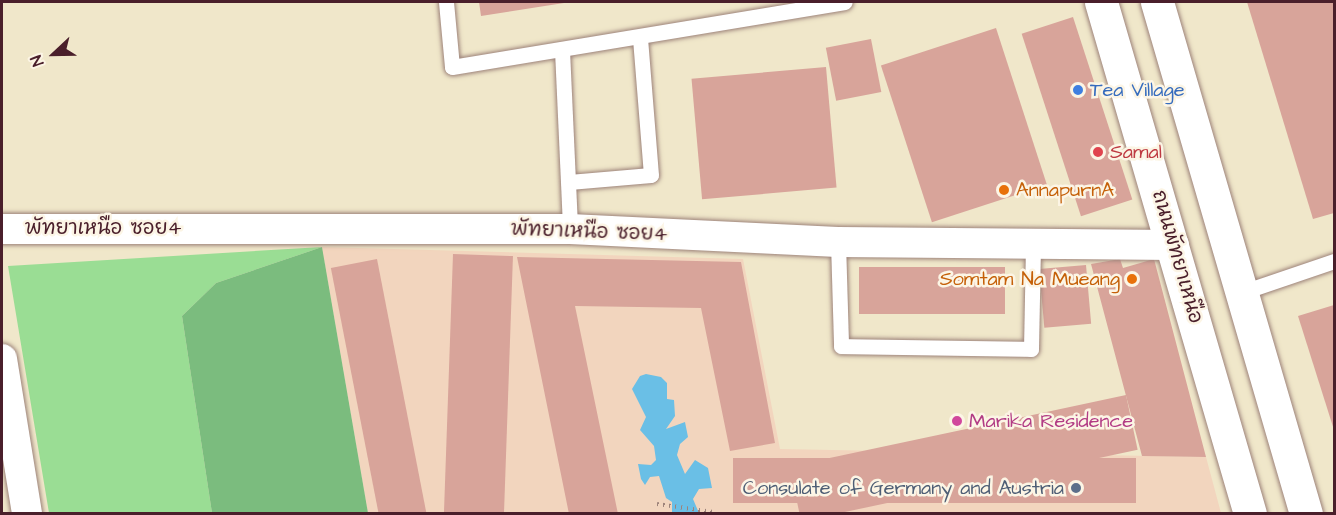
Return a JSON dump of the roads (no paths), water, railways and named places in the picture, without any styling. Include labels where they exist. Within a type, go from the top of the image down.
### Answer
[{"type":"main road","name":"ถนนพัทยาเหนือ","points":[[1101,2],[1174,245],[1250,513]]},
{"type":"main road","points":[[1157,2],[1306,513]]},
{"type":"street","name":"พัทยาเหนือ ซอย4","points":[[2,228],[570,230],[838,242],[1174,245]]},
{"type":"street","points":[[2,359],[27,513]]},
{"type":"lane","points":[[446,2],[452,67],[845,2]]},
{"type":"lane","points":[[569,182],[651,175],[640,36]]},
{"type":"lane","points":[[562,50],[570,230]]},
{"type":"lane","points":[[838,242],[841,346],[1031,349],[1033,242]]},
{"type":"lane","points":[[1243,292],[1335,261]]},
{"type":"water","points":[[646,374],[661,377],[667,383],[667,399],[674,400],[675,416],[666,429],[685,422],[688,437],[680,444],[677,455],[685,474],[695,460],[708,468],[712,488],[699,489],[693,499],[699,513],[672,513],[672,502],[666,498],[659,476],[650,477],[645,485],[641,479],[638,464],[651,465],[656,460],[654,446],[640,430],[646,417],[632,389],[640,376]]},
{"type":"place","name":"Tea Village","points":[[1078,90]]},
{"type":"place","name":"Samal","points":[[1098,152]]},
{"type":"place","name":"AnnapurnA","points":[[1004,190]]},
{"type":"place","name":"Somtam Na Mueang","points":[[1132,279]]},
{"type":"place","name":"Marika Residence","points":[[957,421]]},
{"type":"place","name":"Consulate of Germany and Austria","points":[[1076,488]]}]
